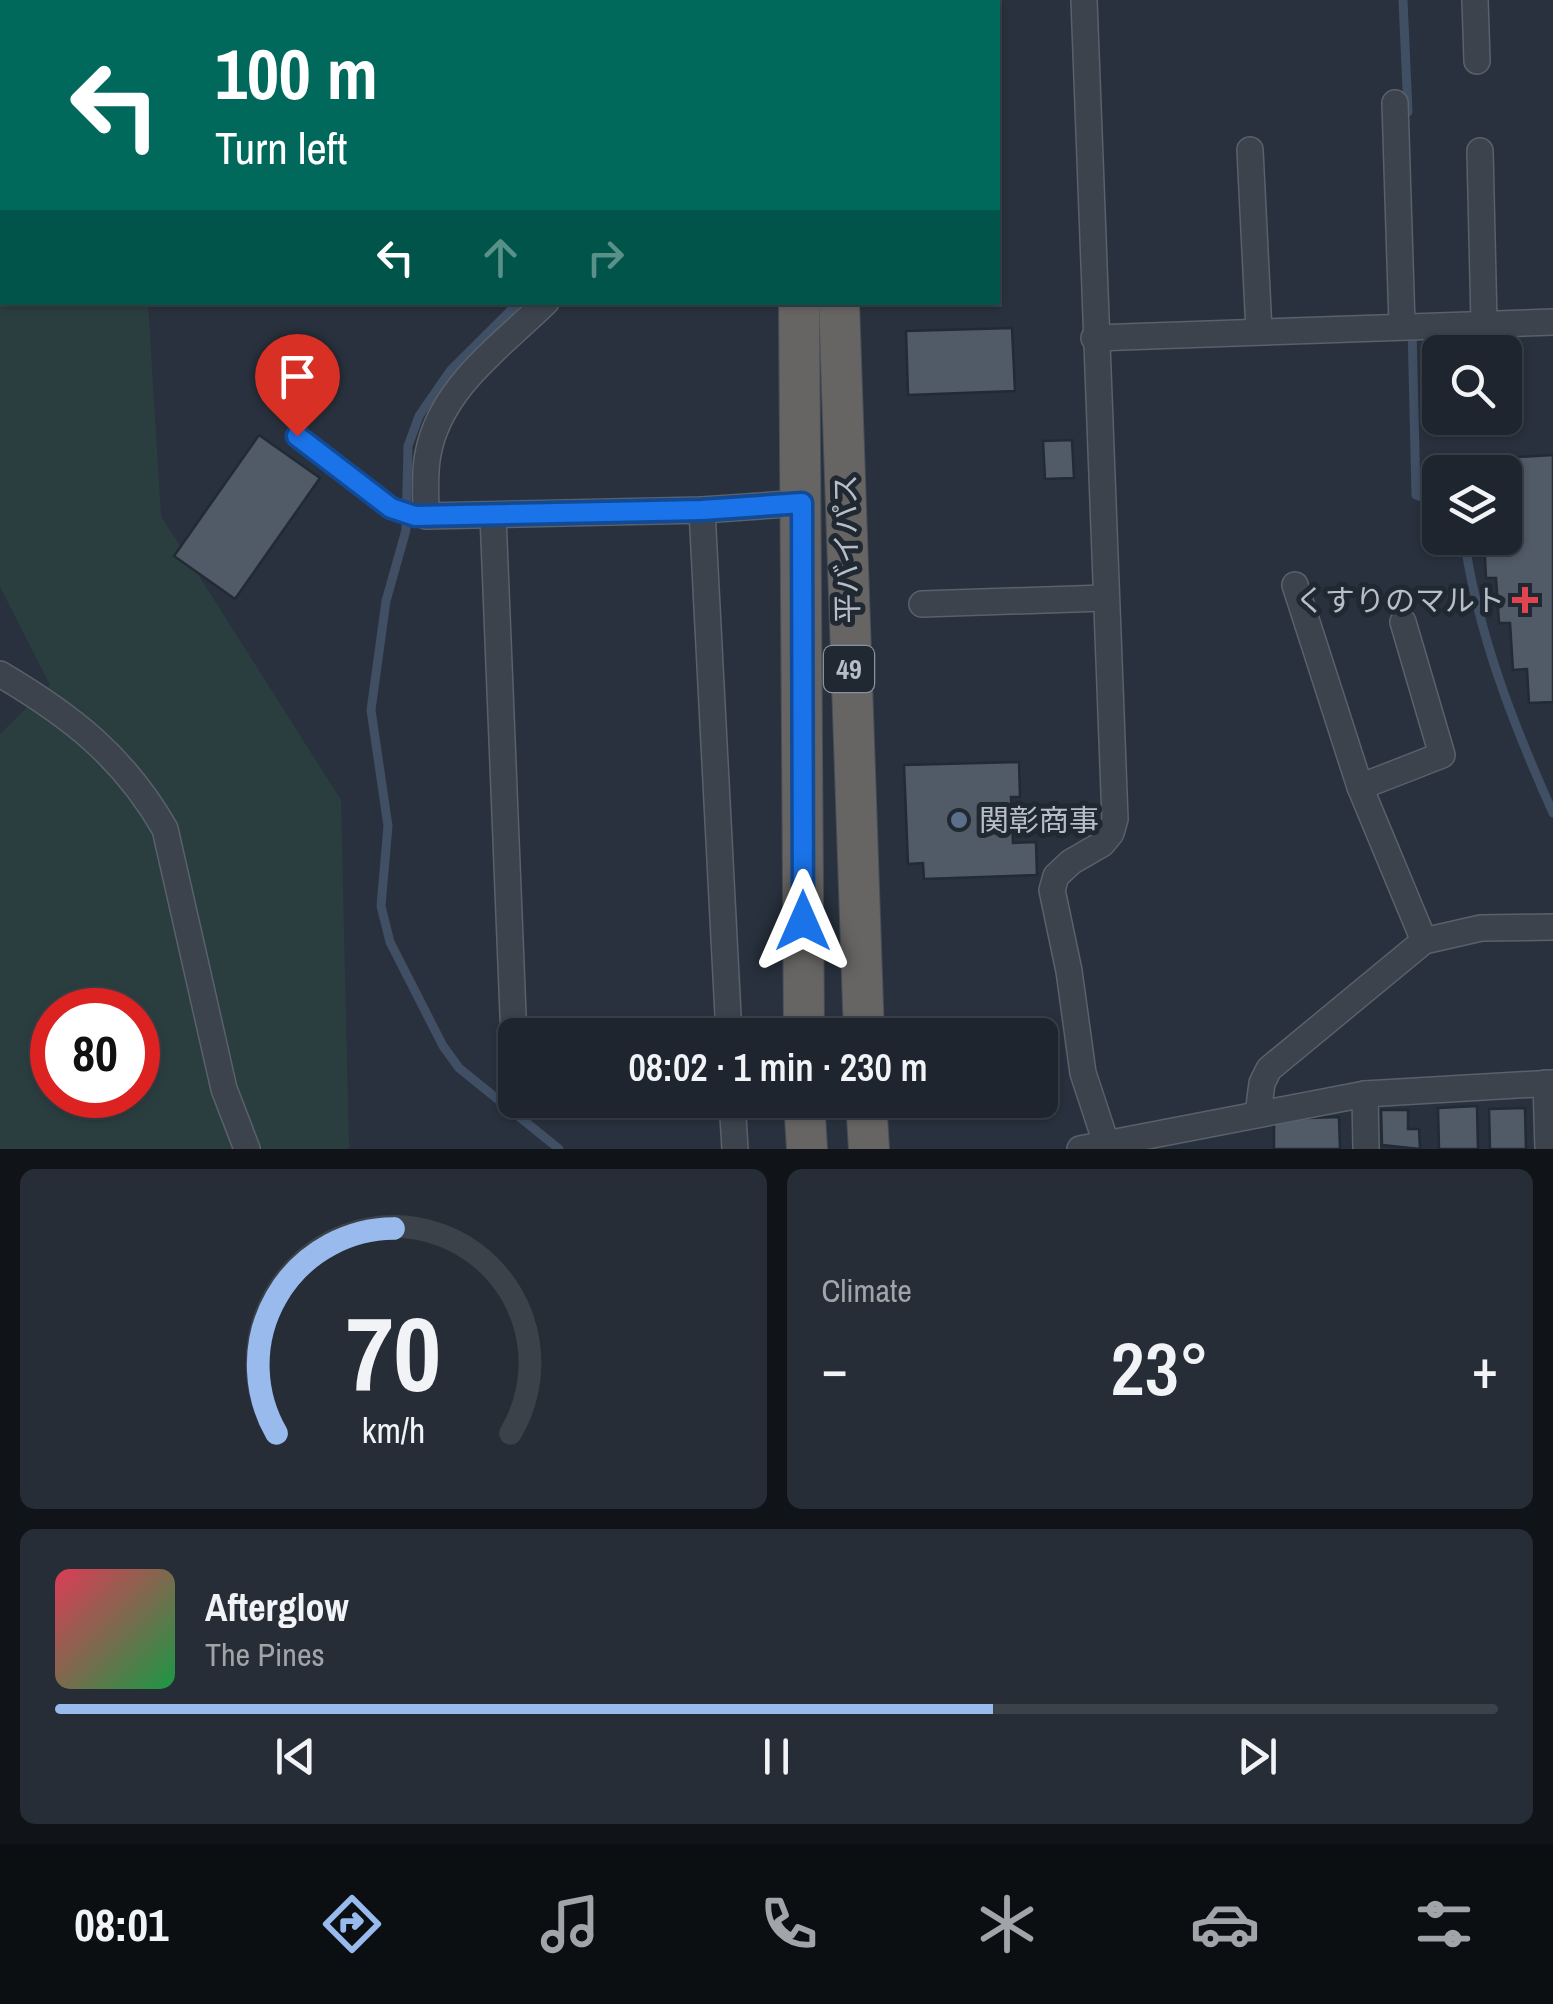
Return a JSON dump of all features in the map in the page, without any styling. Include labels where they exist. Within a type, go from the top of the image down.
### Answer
[{"type":"highway","name":"平バイパス","points":[[799,305],[804,1018]]},
{"type":"highway","name":"平バイパス","points":[[838,305],[863,1018]]},
{"type":"highway","points":[[805,1118],[807,1149]]},
{"type":"highway","points":[[867,1118],[868,1149]]},
{"type":"street","points":[[1084,0],[1115,819],[1102,844],[1071,862],[1056,876],[1052,890],[1070,971],[1082,1072],[1108,1146]]},
{"type":"street","points":[[1475,0],[1477,60]]},
{"type":"street","points":[[1395,103],[1410,325]]},
{"type":"street","points":[[1250,150],[1260,332]]},
{"type":"street","points":[[1480,151],[1484,323]]},
{"type":"street","points":[[543,305],[461,383],[438,421],[427,455],[420,516],[702,510],[802,503]]},
{"type":"street","points":[[1094,338],[1553,322]]},
{"type":"street","points":[[702,510],[728,1018]]},
{"type":"street","points":[[492,516],[513,1018]]},
{"type":"street","points":[[1295,584],[1360,787],[1424,941]]},
{"type":"street","points":[[922,604],[1104,598]]},
{"type":"street","points":[[1360,787],[1442,755],[1403,622]]},
{"type":"street","points":[[0,674],[59,710],[95,738],[143,791],[165,829],[224,1089],[247,1149]]},
{"type":"street","points":[[1258,1114],[1262,1083],[1269,1069],[1424,941],[1481,928],[1553,928]]},
{"type":"street","points":[[1080,1149],[1365,1094],[1550,1083],[1548,1149]]},
{"type":"street","points":[[1365,1094],[1366,1149]]},
{"type":"street","points":[[733,1118],[735,1149]]},
{"type":"lane","points":[[297,436],[391,508],[420,516]]},
{"type":"shaded area","points":[[0,305],[148,305],[161,516],[341,800],[349,1149],[0,1149],[0,734],[50,685],[0,587]]},
{"type":"building","points":[[1012,328],[1015,391],[908,395],[906,331]]},
{"type":"building","points":[[259,435],[320,478],[235,599],[174,556]]},
{"type":"building","points":[[1072,440],[1074,478],[1045,479],[1043,441]]},
{"type":"building","name":"くすりのマルト","points":[[1553,455],[1553,702],[1529,703],[1527,669],[1513,670],[1510,623],[1499,623],[1496,578],[1486,578],[1485,555],[1522,555],[1522,457]]},
{"type":"building","name":"関彰商事","points":[[1019,762],[1020,797],[1011,797],[1013,843],[1036,842],[1037,875],[924,879],[923,863],[908,864],[904,765]]},
{"type":"building","points":[[1477,1106],[1478,1149],[1439,1149],[1438,1108]]},
{"type":"building","points":[[1525,1108],[1526,1149],[1490,1149],[1489,1109]]},
{"type":"building","points":[[1381,1110],[1408,1110],[1408,1129],[1419,1129],[1420,1149],[1382,1145]]},
{"type":"building","points":[[1339,1117],[1340,1149],[1274,1149],[1274,1119]]},
{"type":"waterway","points":[[1403,0],[1408,112]]},
{"type":"waterway","points":[[516,305],[450,371],[419,416],[408,446],[406,530],[386,601],[371,710],[388,826],[381,906],[390,942],[443,1046],[459,1068],[559,1149]]},
{"type":"waterway","points":[[1412,328],[1416,495],[1422,497]]},
{"type":"waterway","points":[[1467,555],[1499,678],[1553,813]]},
{"type":"place","name":"くすりのマルト","points":[[1525,600]]},
{"type":"place","name":"関彰商事","points":[[959,820]]},
{"type":"route","points":[[297,436],[391,508],[415,516],[702,510],[802,503],[803,921]]}]
